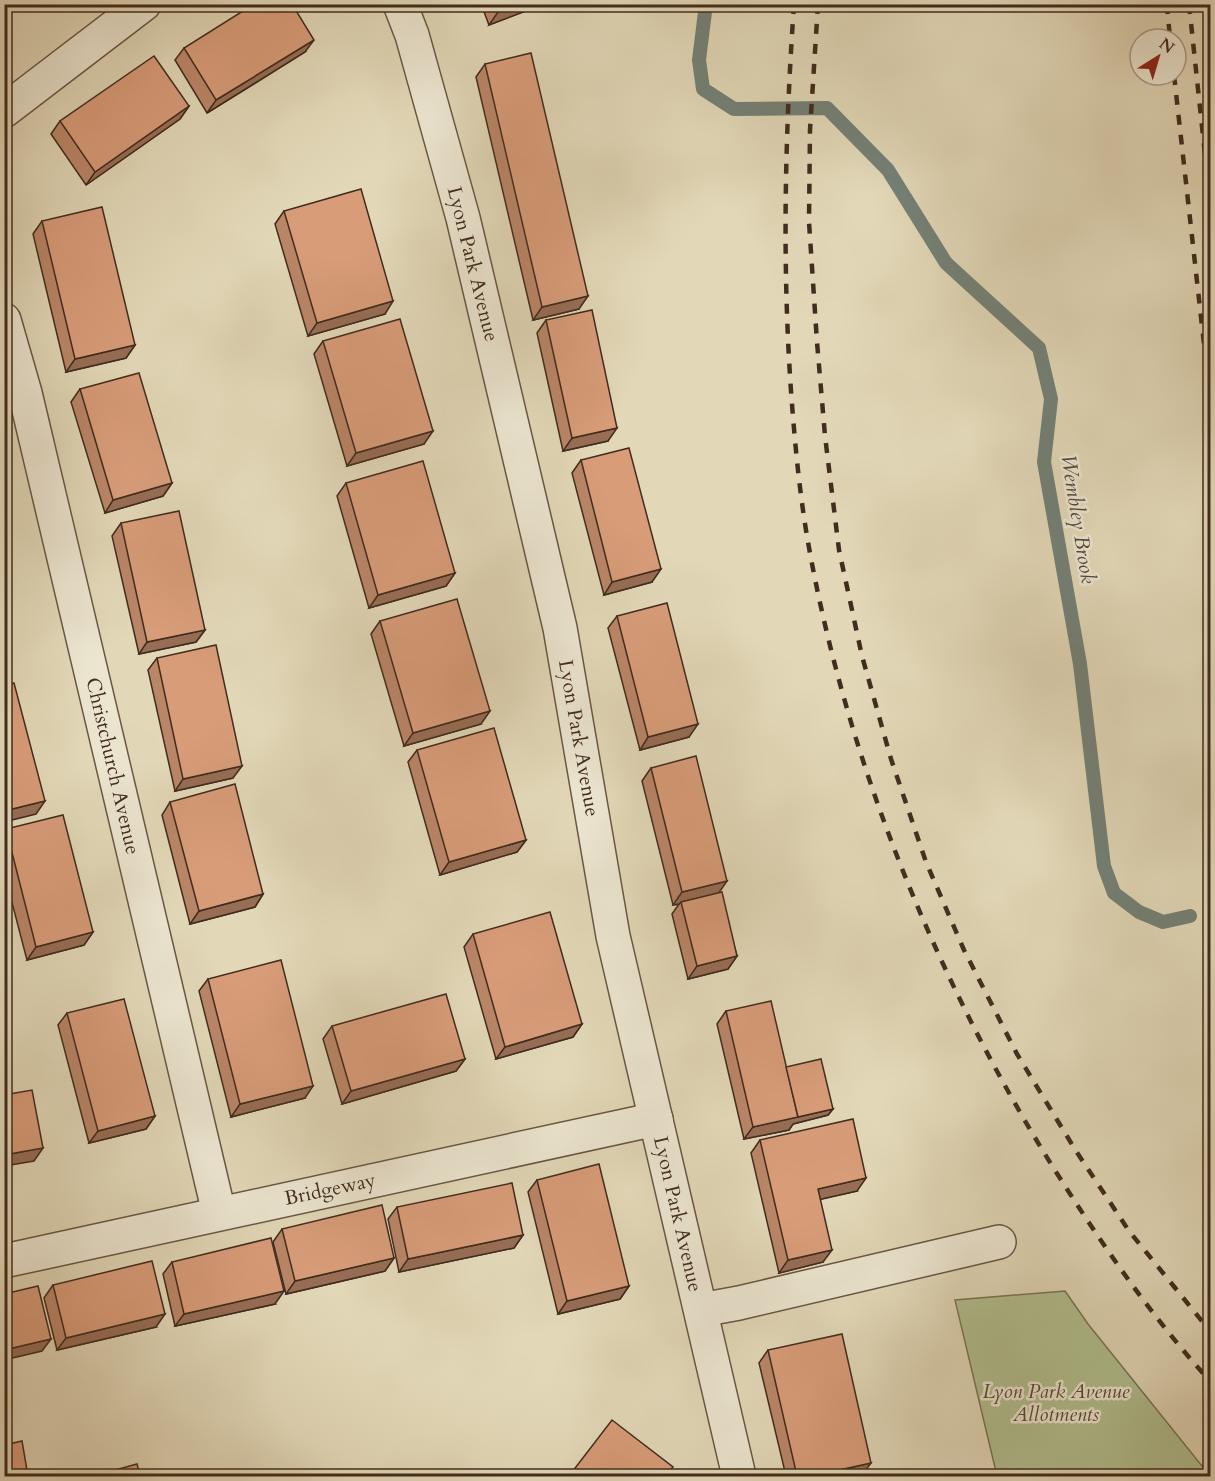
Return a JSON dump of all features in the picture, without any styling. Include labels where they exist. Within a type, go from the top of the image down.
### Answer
[{"type":"street","points":[[4,111],[144,4]]},
{"type":"street","name":"Lyon Park Avenue","points":[[400,4],[412,36],[463,218],[560,628],[613,936],[739,1476]]},
{"type":"street","name":"Christchurch Avenue","points":[[4,320],[25,393],[219,1213]]},
{"type":"street","name":"Bridgeway","points":[[4,1261],[656,1119]]},
{"type":"street","points":[[701,1310],[999,1242]]},
{"type":"green space","name":"Lyon Park Avenue Allotments","points":[[1065,1291],[1088,1324],[1210,1476],[997,1476],[955,1300]]},
{"type":"building","points":[[254,4],[292,4],[314,40],[216,100],[184,48]]},
{"type":"building","points":[[494,4],[519,4],[498,12]]},
{"type":"building","points":[[531,53],[588,296],[542,307],[485,64]]},
{"type":"building","points":[[154,56],[189,106],[95,172],[60,121]]},
{"type":"building","points":[[361,189],[393,301],[317,323],[284,211]]},
{"type":"building","points":[[102,207],[135,345],[75,359],[42,221]]},
{"type":"building","points":[[592,310],[617,428],[572,438],[546,320]]},
{"type":"building","points":[[400,319],[433,431],[356,453],[323,341]]},
{"type":"building","points":[[139,373],[172,483],[113,500],[80,389]]},
{"type":"building","points":[[629,448],[661,569],[612,582],[581,460]]},
{"type":"building","points":[[423,461],[455,573],[378,595],[346,483]]},
{"type":"building","points":[[179,511],[205,630],[147,642],[121,523]]},
{"type":"building","points":[[457,599],[490,711],[413,733],[380,621]]},
{"type":"building","points":[[667,603],[698,724],[648,737],[617,616]]},
{"type":"building","points":[[216,645],[242,766],[183,779],[157,658]]},
{"type":"building","points":[[14,683],[45,801],[4,811],[4,686]]},
{"type":"building","points":[[494,728],[526,840],[449,862],[417,750]]},
{"type":"building","points":[[696,756],[727,881],[682,892],[651,768]]},
{"type":"building","points":[[235,784],[263,894],[199,911],[170,802]]},
{"type":"building","points":[[63,815],[93,932],[36,947],[6,829]]},
{"type":"building","points":[[722,892],[737,956],[697,966],[681,902]]},
{"type":"building","points":[[550,912],[582,1024],[505,1047],[473,934]]},
{"type":"building","points":[[281,960],[313,1086],[240,1104],[208,979]]},
{"type":"building","points":[[446,994],[465,1059],[351,1091],[332,1026]]},
{"type":"building","points":[[124,999],[155,1116],[98,1131],[67,1013]]},
{"type":"building","points":[[771,1001],[798,1117],[753,1127],[726,1011]]},
{"type":"building","points":[[821,1059],[833,1109],[798,1117],[786,1067]]},
{"type":"building","points":[[32,1090],[43,1148],[4,1155],[4,1095]]},
{"type":"building","points":[[853,1119],[866,1178],[818,1189],[832,1250],[788,1260],[760,1140]]},
{"type":"building","points":[[599,1164],[629,1286],[567,1301],[537,1180]]},
{"type":"building","points":[[512,1183],[523,1235],[408,1259],[397,1207]]},
{"type":"building","points":[[382,1205],[394,1258],[295,1281],[282,1229]]},
{"type":"building","points":[[271,1238],[284,1291],[184,1314],[172,1262]]},
{"type":"building","points":[[152,1261],[165,1314],[66,1338],[53,1285]]},
{"type":"building","points":[[38,1286],[51,1339],[4,1350],[4,1294]]},
{"type":"building","points":[[842,1334],[871,1463],[812,1476],[797,1476],[768,1350]]},
{"type":"building","points":[[612,1420],[673,1467],[666,1476],[569,1476]]},
{"type":"building","points":[[22,1441],[28,1476],[4,1476],[4,1445]]},
{"type":"building","points":[[137,1464],[140,1476],[102,1476],[101,1474]]},
{"type":"waterway","name":"Wembley Brook","points":[[706,4],[699,60],[703,89],[734,109],[827,108],[888,170],[946,263],[1039,348],[1051,399],[1044,462],[1080,664],[1104,866],[1114,893],[1139,912],[1163,922],[1190,916]]},
{"type":"railway","points":[[794,4],[788,101],[786,294],[796,452],[810,553],[828,638],[851,724],[879,808],[911,891],[947,973],[987,1052],[1030,1129],[1107,1250],[1156,1317],[1210,1381]]},
{"type":"railway","points":[[818,4],[810,130],[809,222],[825,436],[839,550],[862,656],[891,759],[926,862],[964,950],[1017,1054],[1076,1151],[1129,1231],[1210,1331]]},
{"type":"railway","points":[[1167,4],[1169,27]]},
{"type":"railway","points":[[1189,4],[1210,202]]},
{"type":"railway","points":[[1175,87],[1210,398]]}]
